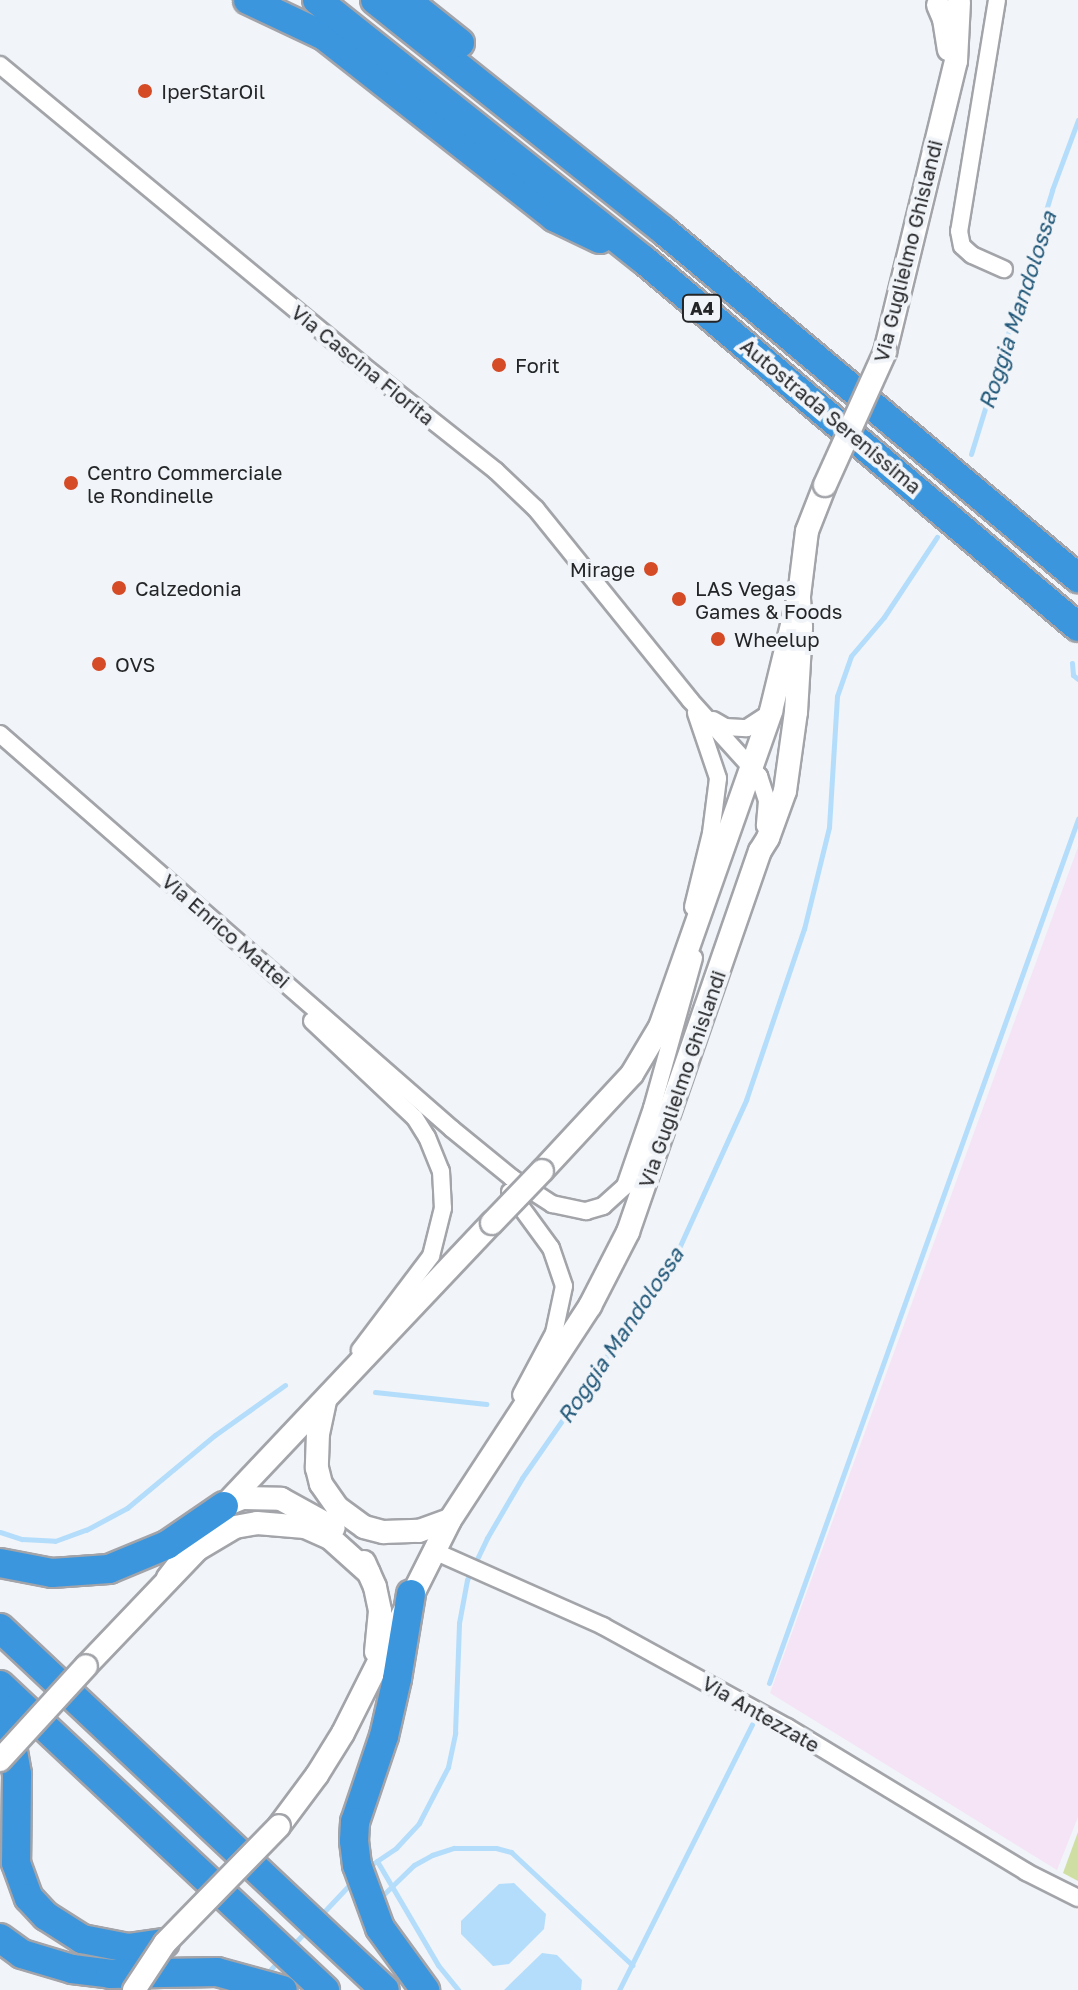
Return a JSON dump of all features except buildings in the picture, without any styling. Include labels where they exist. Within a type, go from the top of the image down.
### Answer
[{"type":"highway","points":[[248,0],[284,14],[324,36],[554,217],[644,260]]},
{"type":"highway","name":"Autostrada Serenissima","points":[[317,0],[644,260],[1078,627]]},
{"type":"highway","name":"Autostrada Serenissima","points":[[375,0],[663,230],[1078,578]]},
{"type":"highway","points":[[406,0],[597,153],[663,230]]},
{"type":"highway","points":[[0,1563],[52,1573],[109,1569],[167,1545],[224,1506]]},
{"type":"highway","points":[[411,1594],[384,1736],[355,1822],[357,1865],[365,1892],[380,1928],[425,1990]]},
{"type":"highway","points":[[0,1628],[385,1990]]},
{"type":"highway","points":[[0,1685],[325,1990]]},
{"type":"highway","points":[[0,1707],[10,1734],[17,1774],[16,1863],[29,1898],[64,1931],[82,1939],[128,1948],[165,1943]]},
{"type":"highway","points":[[0,1938],[22,1954],[72,1969],[110,1974],[183,1970],[266,1984]]},
{"type":"street","name":"Via Guglielmo Ghislandi","points":[[997,0],[959,231],[962,246],[972,255],[1004,269]]},
{"type":"street","name":"Via Guglielmo Ghislandi","points":[[0,1760],[168,1578],[224,1506],[632,1074],[660,1027],[704,905],[749,765],[771,711],[799,596],[807,531],[885,352],[949,85],[947,2]]},
{"type":"street","name":"Via Cascina Fiorita","points":[[0,65],[361,364],[496,471],[536,509],[690,700]]},
{"type":"street","name":"Via Guglielmo Ghislandi","points":[[134,1990],[165,1943],[279,1826],[317,1775],[368,1683],[450,1520],[590,1306],[628,1232],[760,851],[777,817],[791,754],[801,627],[799,596]]},
{"type":"street","points":[[690,700],[714,721],[739,729],[756,726],[771,711]]},
{"type":"street","points":[[690,700],[759,776],[767,801],[760,851]]},
{"type":"street","points":[[669,999],[718,798],[713,754],[690,700]]},
{"type":"street","points":[[5,739],[72,807],[381,1083],[415,1118],[427,1137],[441,1171],[443,1189],[441,1221],[431,1256],[332,1391],[318,1433],[317,1468],[321,1484],[338,1508],[364,1527],[383,1532],[419,1531],[450,1520]]},
{"type":"street","name":"Via Enrico Mattei","points":[[5,739],[452,1129]]},
{"type":"street","points":[[740,798],[754,794],[767,801]]},
{"type":"street","points":[[452,1129],[512,1178],[552,1204],[586,1211],[603,1206],[618,1196],[632,1170],[652,1108],[700,934],[704,905]]},
{"type":"street","points":[[452,1129],[536,1224],[557,1260],[564,1286],[554,1333],[494,1455]]},
{"type":"street","name":"Via Guglielmo Ghislandi","points":[[224,1506],[261,1496],[300,1506],[339,1532],[369,1573],[380,1611],[380,1634],[368,1683]]},
{"type":"street","name":"Via Guglielmo Ghislandi","points":[[168,1578],[216,1536],[257,1523],[305,1527],[330,1538],[369,1573]]},
{"type":"street","name":"Via Antezzate","points":[[434,1551],[642,1647],[787,1727],[1026,1872],[1078,1898]]},
{"type":"shaded area","points":[[1078,847],[1078,1817],[1057,1870],[770,1693]]},
{"type":"green space","points":[[1078,1832],[1078,1881],[1063,1873]]},
{"type":"water","points":[[514,1883],[546,1914],[544,1929],[509,1964],[493,1966],[461,1934],[461,1921],[499,1884]]},
{"type":"water","points":[[542,1953],[557,1955],[582,1980],[581,1990],[504,1990]]},
{"type":"waterway","name":"Roggia Mandolossa","points":[[971,454],[1052,190],[1078,120]]},
{"type":"waterway","name":"Roggia Mandolossa","points":[[368,1867],[396,1848],[419,1823],[448,1767],[455,1733],[459,1623],[467,1580],[487,1538],[522,1478],[674,1259],[746,1100],[804,929],[829,827],[837,696],[851,656],[884,617],[937,537]]},
{"type":"waterway","points":[[1072,663],[1073,675],[1078,679]]},
{"type":"waterway","points":[[769,1683],[1078,819]]},
{"type":"waterway","points":[[0,1532],[22,1539],[55,1541],[86,1530],[127,1508],[215,1435],[285,1385]]},
{"type":"waterway","points":[[375,1392],[486,1404]]},
{"type":"waterway","points":[[619,1990],[752,1724]]},
{"type":"waterway","points":[[383,1895],[414,1865],[432,1855],[454,1848],[496,1848],[511,1852],[632,1965]]},
{"type":"waterway","points":[[377,1861],[438,1965],[458,1990]]},
{"type":"waterway","name":"Roggia Mandolossa","points":[[320,1916],[352,1882]]},
{"type":"waterway","name":"Roggia Mandolossa","points":[[293,1945],[308,1929]]},
{"type":"waterway","name":"Roggia Mandolossa","points":[[266,1975],[281,1958]]},
{"type":"place","name":"IperStarOil","points":[[145,91]]},
{"type":"place","name":"Forit","points":[[499,365]]},
{"type":"place","name":"Centro Commerciale le Rondinelle","points":[[71,483]]},
{"type":"place","name":"Mirage","points":[[651,569]]},
{"type":"place","name":"Calzedonia","points":[[119,588]]},
{"type":"place","name":"LAS Vegas Games & Foods","points":[[679,599]]},
{"type":"place","name":"Wheelup","points":[[718,639]]},
{"type":"place","name":"OVS","points":[[99,664]]}]
